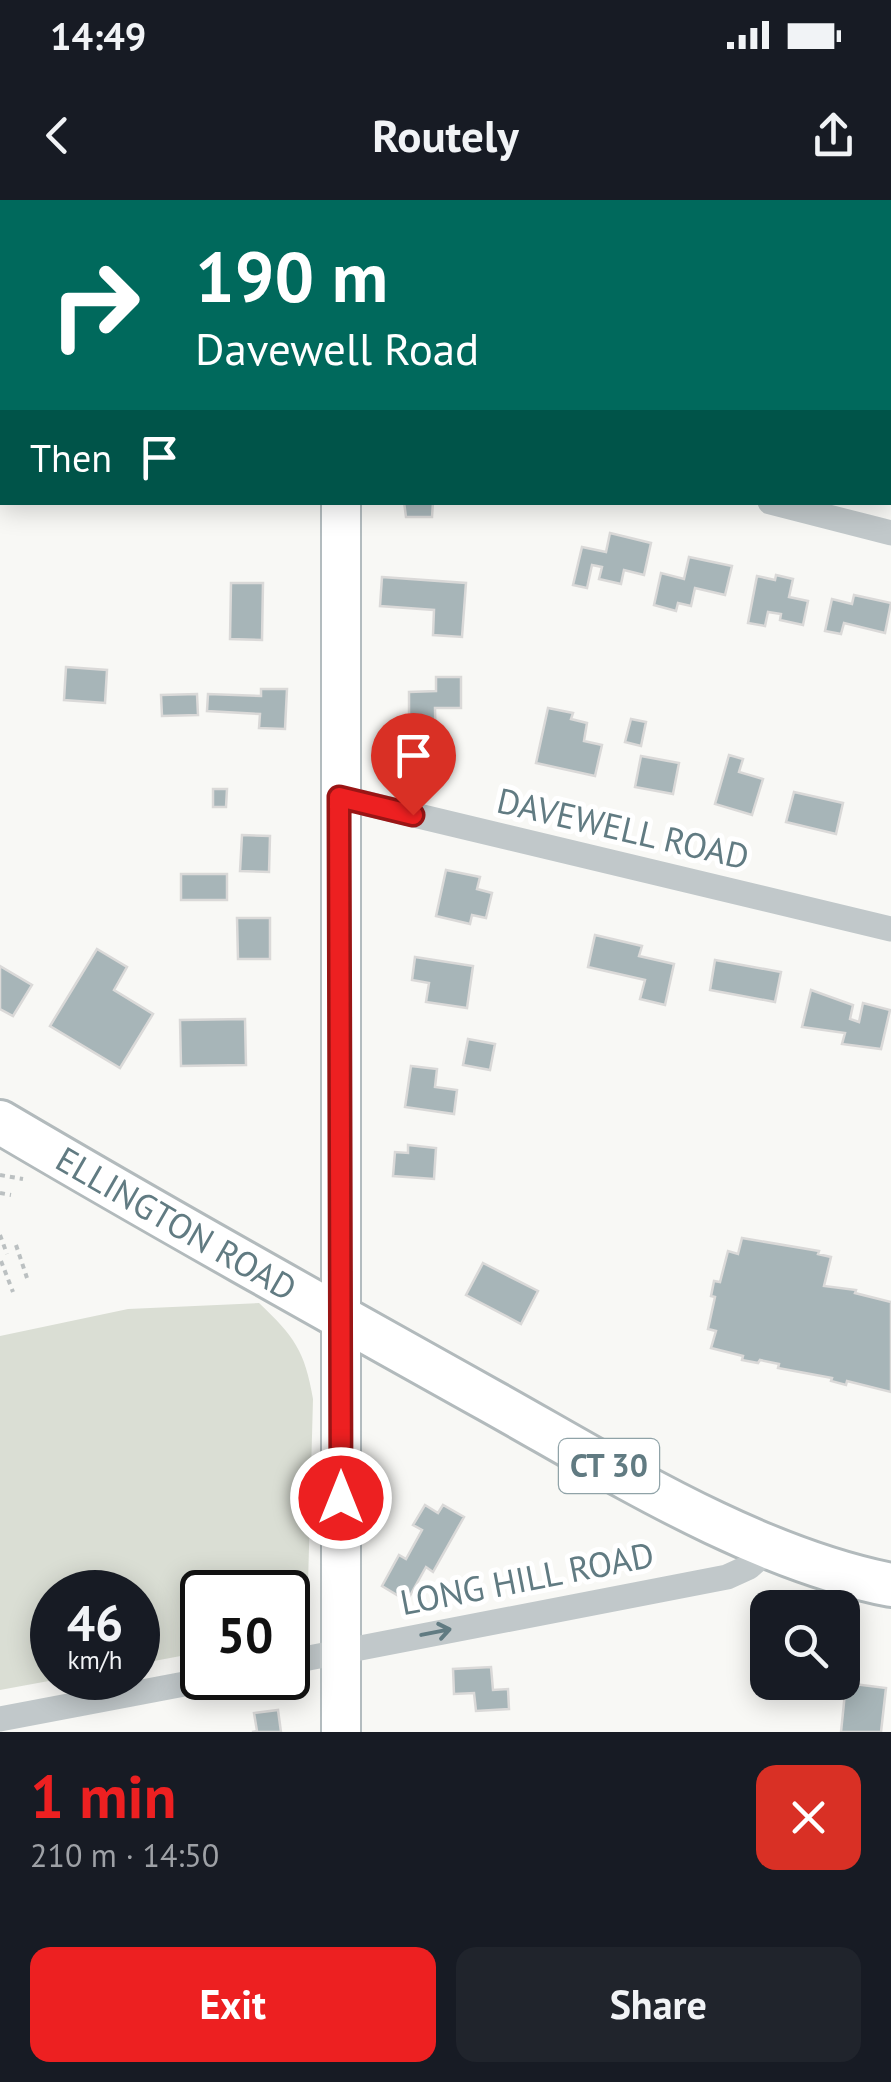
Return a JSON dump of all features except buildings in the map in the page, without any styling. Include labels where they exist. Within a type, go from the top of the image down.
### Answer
[{"type":"main road","points":[[341,505],[341,1732]]},
{"type":"main road","name":"ELLINGTON ROAD","points":[[0,1122],[341,1318],[649,1488],[771,1548],[891,1585]]},
{"type":"street","points":[[782,505],[891,533]]},
{"type":"street","name":"DAVEWELL ROAD","points":[[339,797],[891,929]]},
{"type":"street","name":"LONG HILL ROAD","points":[[310,1657],[726,1577],[749,1567],[771,1548]]},
{"type":"street","points":[[0,1719],[180,1685]]},
{"type":"path","points":[[0,1175],[24,1179]]},
{"type":"path","points":[[0,1193],[11,1194]]},
{"type":"path","points":[[0,1235],[8,1254]]},
{"type":"path","points":[[16,1246],[27,1278]]},
{"type":"path","points":[[1,1260],[13,1292]]},
{"type":"shaded area","points":[[259,1303],[296,1345],[313,1399],[308,1570],[180,1570],[180,1656],[160,1660],[160,1570],[30,1570],[30,1684],[0,1690],[0,1336],[128,1309]]},
{"type":"route","points":[[341,1498],[339,797],[413,815]]}]
